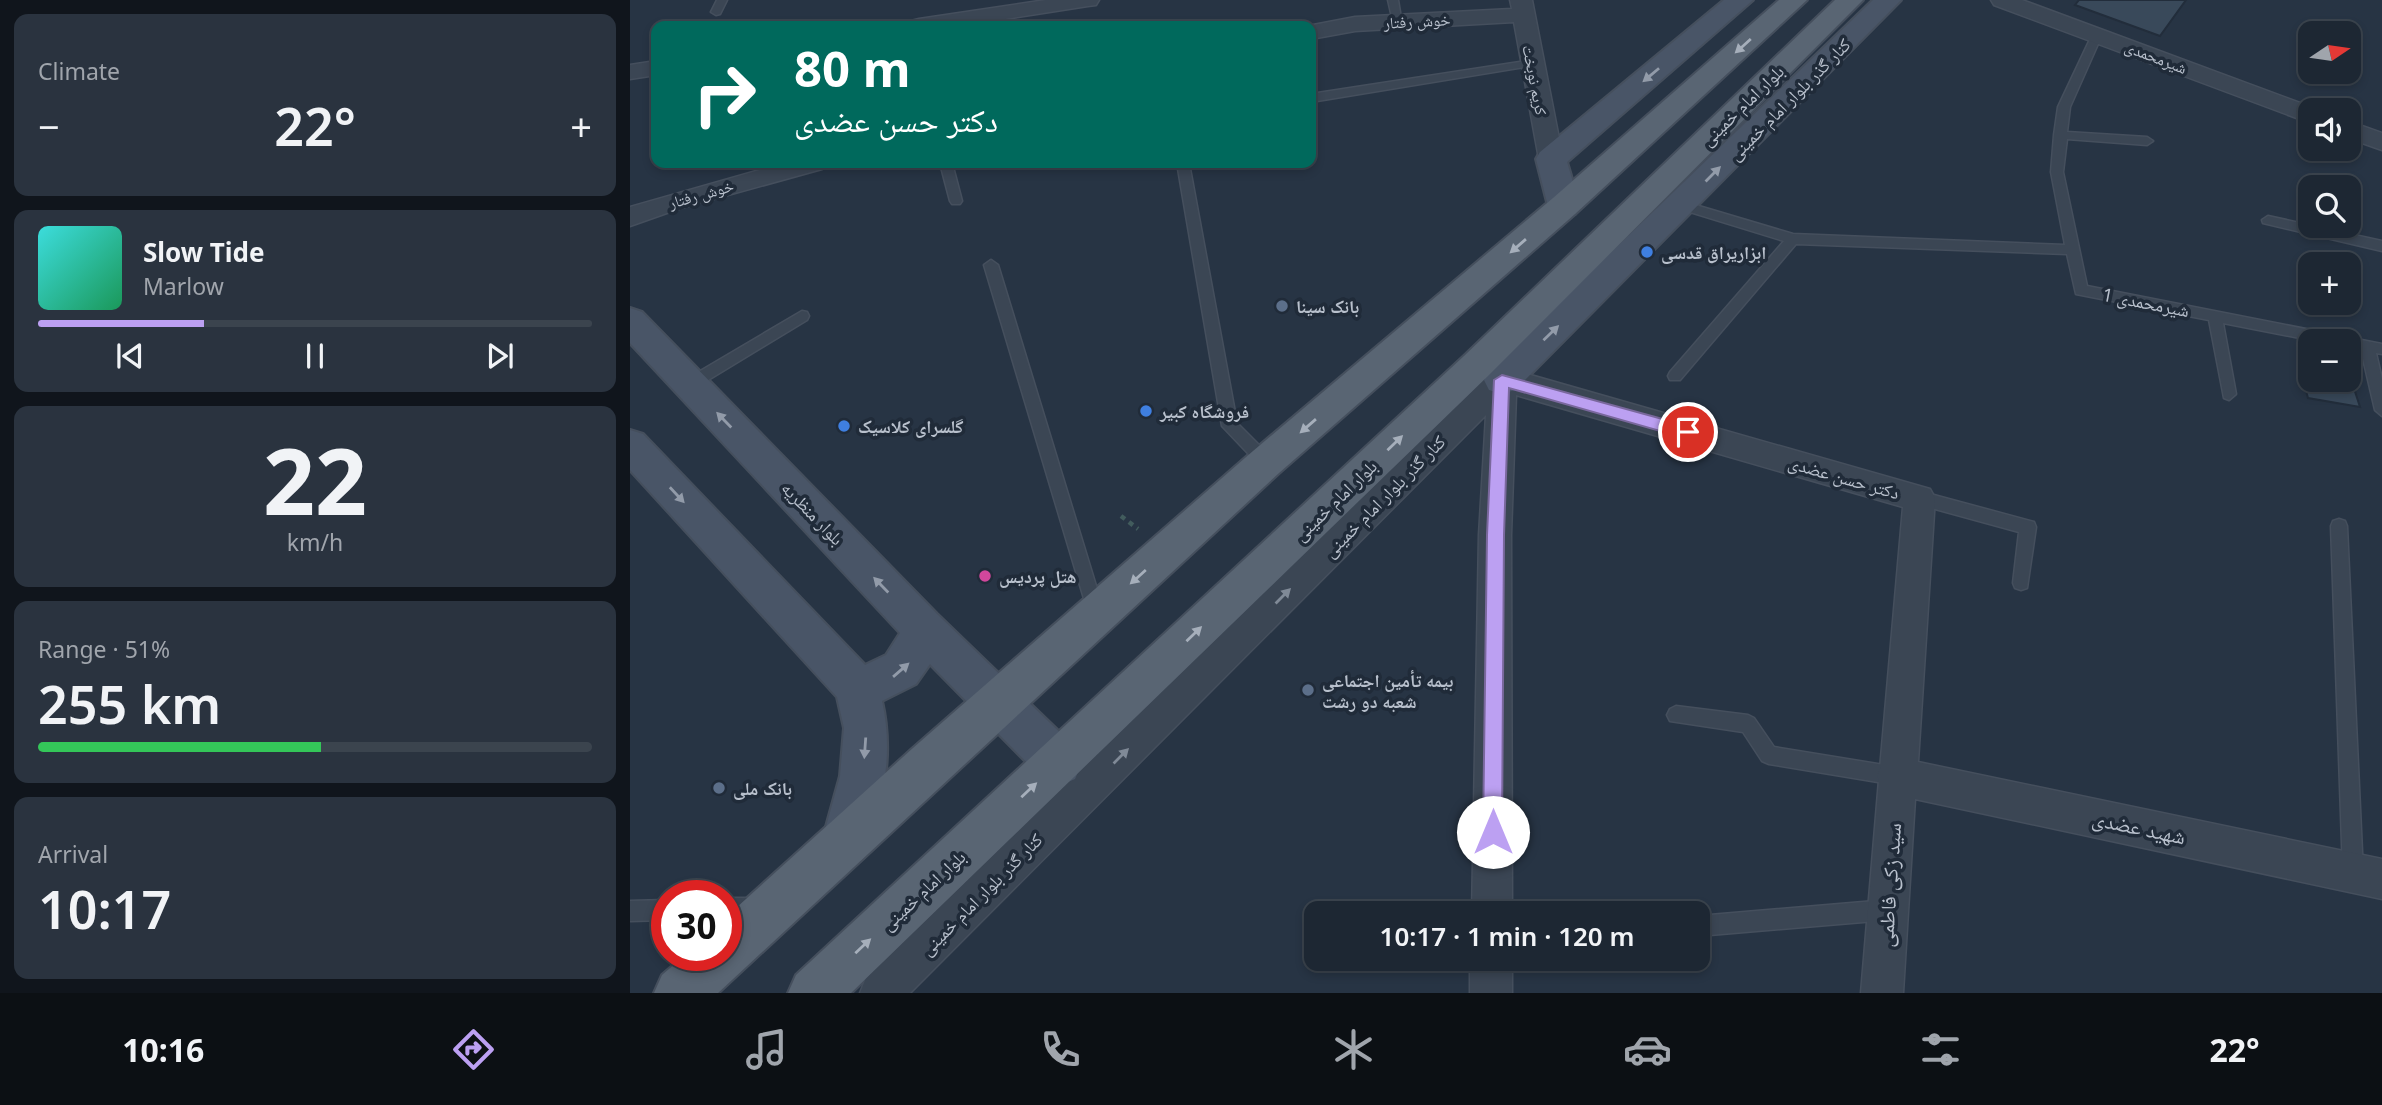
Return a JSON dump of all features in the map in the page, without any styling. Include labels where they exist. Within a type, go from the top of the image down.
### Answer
[{"type":"main road","points":[[742,937],[1266,462],[1564,206],[1794,0]]},
{"type":"main road","name":"بلوار امام خمینی","points":[[814,993],[1059,763],[1489,373],[1850,0]]},
{"type":"main road","points":[[680,993],[704,971]]},
{"type":"street","points":[[952,21],[1088,0]]},
{"type":"street","points":[[1564,206],[1551,159],[1740,0]]},
{"type":"street","name":"کنار گذر بلوار امام خمینی","points":[[881,993],[1489,373],[1682,205],[1888,0]]},
{"type":"street","name":"شیرمحمدی","points":[[2002,0],[2298,110]]},
{"type":"street","name":"خوش رفتار","points":[[1316,31],[1355,24],[1398,22],[1522,7]]},
{"type":"street","name":"کریم نوبخت","points":[[1522,7],[1551,159]]},
{"type":"street","points":[[630,72],[651,69]]},
{"type":"street","points":[[2361,134],[2382,142]]},
{"type":"street","name":"خوش رفتار","points":[[630,217],[672,202],[795,168]]},
{"type":"street","name":"بلوار منظریه","points":[[630,321],[922,628],[1059,763]]},
{"type":"street","points":[[1489,373],[1495,535],[1492,901]]},
{"type":"street","name":"دکتر حسن عضدی","points":[[1489,373],[1919,498],[1896,776]]},
{"type":"street","points":[[631,447],[857,687],[866,728],[863,776],[846,841]]},
{"type":"street","points":[[857,687],[884,682],[907,666],[919,643],[922,628]]},
{"type":"street","name":"شهید عضدی","points":[[1896,776],[2367,876]]},
{"type":"street","name":"سید زکی فاطمی","points":[[1882,993],[1896,776]]},
{"type":"street","points":[[1491,971],[1491,993]]},
{"type":"lane","points":[[716,12],[722,0]]},
{"type":"lane","points":[[1393,0],[1398,22]]},
{"type":"lane","name":"شیرمحمدی 1","points":[[2097,35],[2064,107],[2057,172],[2081,289],[2374,347]]},
{"type":"lane","points":[[1316,97],[1532,63]]},
{"type":"lane","points":[[2060,135],[2147,141]]},
{"type":"lane","points":[[947,168],[956,201]]},
{"type":"lane","points":[[1184,168],[1230,426],[1266,462]]},
{"type":"lane","points":[[1682,205],[1793,239],[2073,250]]},
{"type":"lane","points":[[2268,220],[2382,246]]},
{"type":"lane","points":[[1675,376],[1793,239]]},
{"type":"lane","points":[[991,265],[1097,614]]},
{"type":"lane","points":[[690,384],[802,316]]},
{"type":"lane","points":[[2215,316],[2229,394]]},
{"type":"lane","points":[[2374,347],[2382,410]]},
{"type":"lane","points":[[1919,498],[2028,527],[2021,583]]},
{"type":"lane","points":[[2339,526],[2367,876]]},
{"type":"lane","points":[[1676,715],[1748,724],[1769,755],[1896,776]]},
{"type":"lane","points":[[742,908],[775,907]]},
{"type":"lane","points":[[630,911],[651,910]]},
{"type":"lane","points":[[1710,925],[1887,910]]},
{"type":"building","points":[[2079,0],[2186,0],[2160,36],[2075,5]]},
{"type":"building","points":[[2306,392],[2355,392],[2360,407],[2308,398]]},
{"type":"place","name":"ابزاریراق قدسی","points":[[1647,252]]},
{"type":"place","name":"بانک سینا","points":[[1282,306]]},
{"type":"place","name":"فروشگاه کبیر","points":[[1146,411]]},
{"type":"place","name":"گلسرای کلاسیک","points":[[844,426]]},
{"type":"place","name":"هتل پرديس","points":[[985,576]]},
{"type":"place","name":"بیمه تأمین اجتماعی شعبه دو رشت","points":[[1308,690]]},
{"type":"place","name":"بانک ملی","points":[[719,788]]},
{"type":"route","points":[[1493,832],[1495,535],[1502,380],[1688,432]]}]
